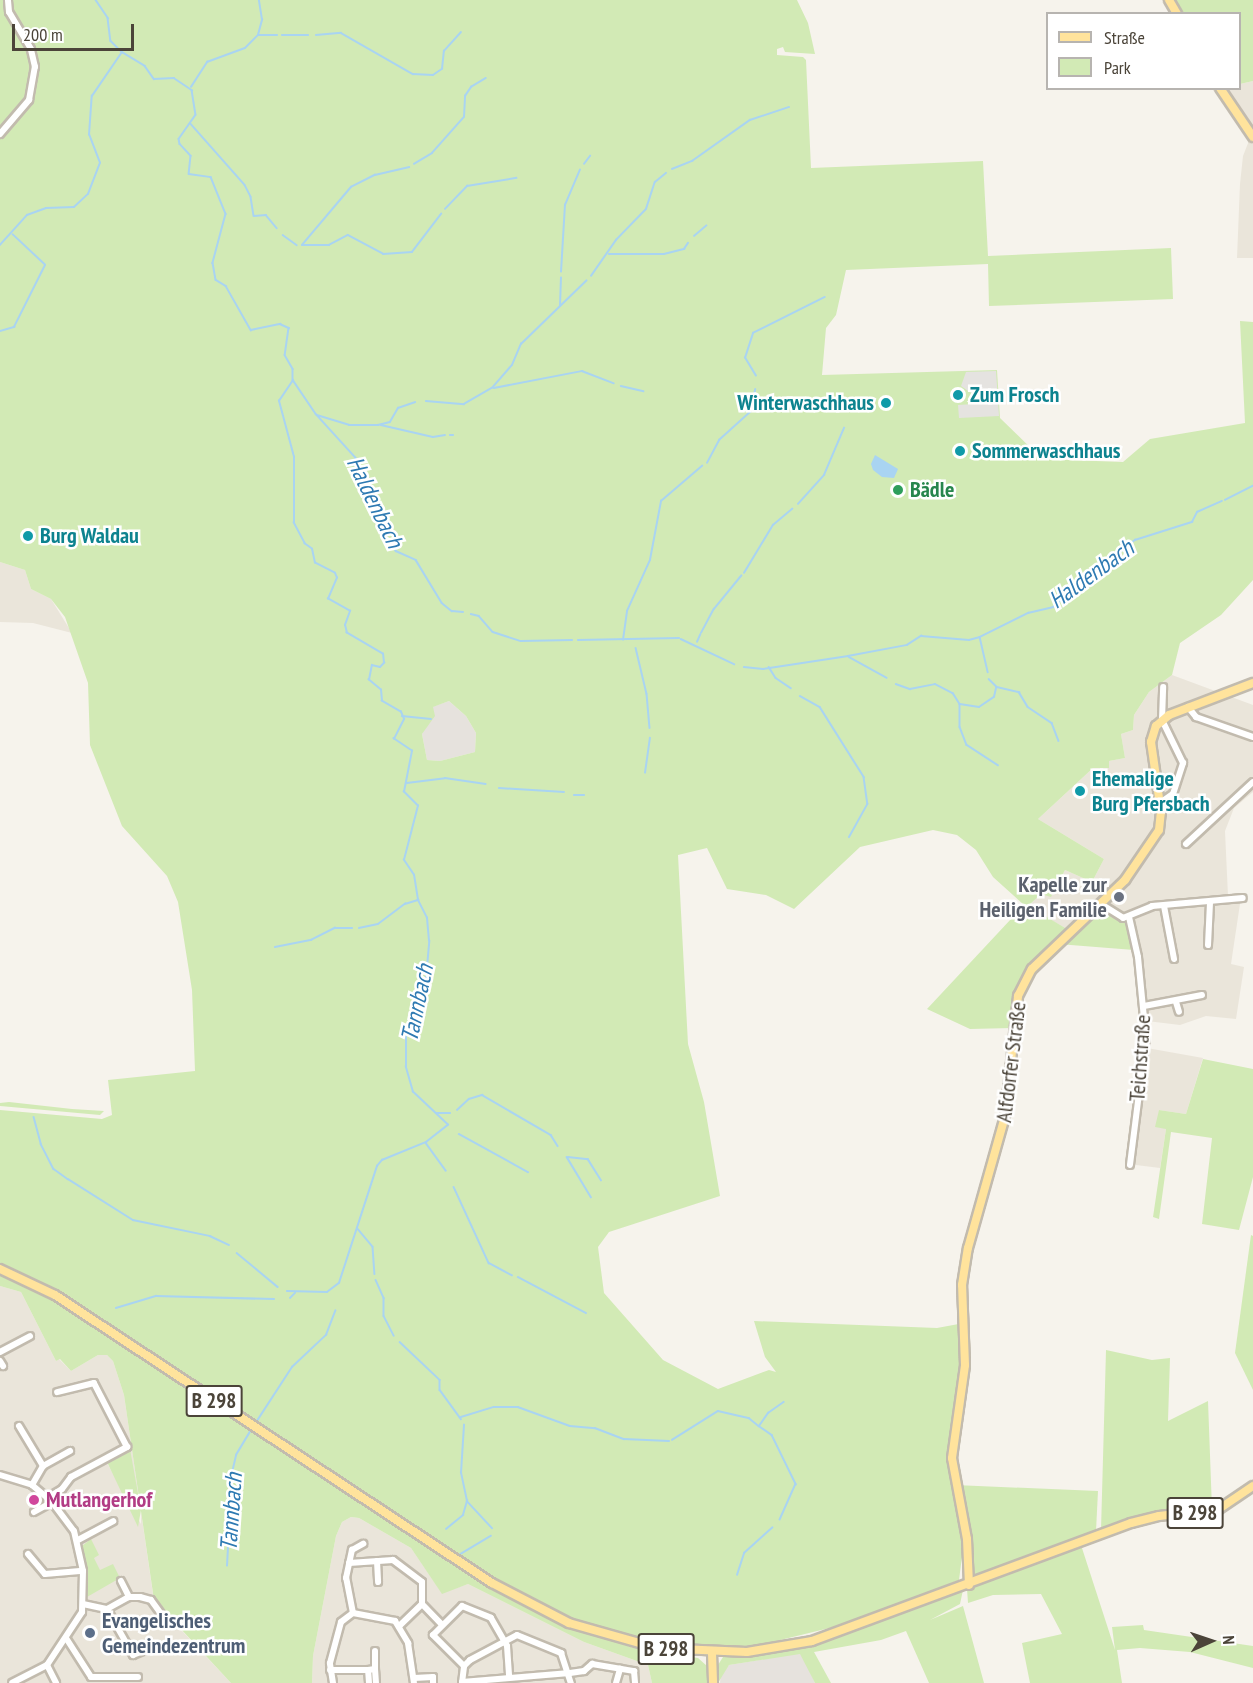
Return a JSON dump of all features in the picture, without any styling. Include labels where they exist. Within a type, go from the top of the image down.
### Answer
[{"type":"main road","points":[[1221,90],[1253,137]]},
{"type":"main road","points":[[1161,720],[1253,682]]},
{"type":"main road","name":"Alfdorfer Straße","points":[[969,1585],[967,1539],[954,1485],[952,1449],[965,1365],[963,1274],[1005,1116],[1018,996],[1032,969],[1125,880],[1155,837],[1161,823],[1151,742],[1161,720]]},
{"type":"main road","name":"B 298","points":[[0,1269],[31,1281],[81,1312],[400,1526],[492,1583],[552,1615],[603,1635],[657,1648],[712,1653],[769,1649],[812,1641],[1148,1518],[1219,1509],[1253,1486]]},
{"type":"main road","points":[[712,1653],[713,1683]]},
{"type":"street","points":[[0,134],[29,100],[35,67],[32,49],[9,12],[8,0]]},
{"type":"street","points":[[1160,803],[1173,794],[1183,764],[1161,720],[1163,687]]},
{"type":"street","points":[[1188,707],[1196,717],[1253,737]]},
{"type":"street","points":[[1186,844],[1253,783]]},
{"type":"street","points":[[1101,904],[1114,915],[1129,917],[1152,906],[1243,898]]},
{"type":"street","points":[[1208,945],[1210,902]]},
{"type":"street","points":[[1164,906],[1174,959]]},
{"type":"street","name":"Teichstraße","points":[[1129,917],[1144,1006],[1145,1050],[1130,1165]]},
{"type":"street","points":[[1144,1006],[1176,1002],[1202,995]]},
{"type":"street","points":[[1176,1002],[1179,1012]]},
{"type":"street","points":[[0,1352],[30,1336]]},
{"type":"street","points":[[34,1512],[62,1489],[70,1477],[127,1447],[94,1383],[57,1392]]},
{"type":"street","points":[[19,1426],[43,1466]]},
{"type":"street","points":[[32,1485],[43,1466],[70,1451]]},
{"type":"street","points":[[0,1475],[32,1485],[50,1500],[78,1540],[82,1571],[82,1612],[66,1638],[47,1665],[12,1683]]},
{"type":"street","points":[[78,1540],[113,1521]]},
{"type":"street","points":[[353,1613],[346,1578],[352,1550],[363,1544]]},
{"type":"street","points":[[28,1554],[45,1574],[82,1571]]},
{"type":"street","points":[[349,1563],[393,1560],[420,1579],[422,1604],[442,1625]]},
{"type":"street","points":[[377,1561],[378,1582]]},
{"type":"street","points":[[121,1581],[129,1596]]},
{"type":"street","points":[[83,1604],[107,1609],[129,1596],[151,1600],[161,1614]]},
{"type":"street","points":[[399,1626],[422,1604]]},
{"type":"street","points":[[464,1666],[433,1635],[462,1606],[491,1618],[504,1640],[509,1676]]},
{"type":"street","points":[[107,1609],[133,1655],[150,1648]]},
{"type":"street","points":[[333,1683],[330,1670],[341,1622],[353,1613],[384,1616],[399,1626],[408,1643],[414,1681],[433,1677],[433,1683]]},
{"type":"street","points":[[571,1683],[570,1673],[561,1653],[517,1635],[504,1640],[464,1666],[462,1682],[501,1681],[509,1676],[570,1673],[584,1671],[592,1664],[634,1671],[635,1683]]},
{"type":"street","points":[[66,1638],[91,1677],[138,1677]]},
{"type":"street","points":[[369,1683],[375,1651]]},
{"type":"street","points":[[47,1665],[56,1683]]},
{"type":"street","points":[[616,1683],[620,1669]]},
{"type":"street","points":[[330,1670],[371,1670]]},
{"type":"street","points":[[371,1670],[376,1683]]},
{"type":"shaded area","points":[[1253,81],[1253,258],[1237,258],[1243,156],[1252,133],[1226,90],[1241,90],[1241,84]]},
{"type":"shaded area","points":[[996,371],[999,416],[959,418],[958,405],[974,404],[974,395],[961,386],[966,372]]},
{"type":"shaded area","points":[[0,562],[25,570],[31,589],[51,599],[72,633],[33,623],[0,622]]},
{"type":"shaded area","points":[[1172,675],[1253,705],[1253,792],[1234,808],[1225,831],[1228,896],[1241,897],[1231,964],[1244,967],[1236,1019],[1206,1016],[1180,1025],[1147,1021],[1147,1048],[1203,1058],[1186,1114],[1159,1110],[1166,1129],[1160,1168],[1128,1164],[1144,1039],[1136,955],[1125,921],[1095,906],[1067,929],[1028,907],[1041,893],[1051,896],[1065,870],[1092,882],[1104,859],[1038,819],[1093,768],[1108,768],[1109,761],[1125,758],[1121,734],[1133,730],[1134,715],[1149,692]]},
{"type":"shaded area","points":[[449,701],[466,716],[476,733],[475,752],[440,761],[427,760],[422,734],[432,707]]},
{"type":"shaded area","points":[[0,1286],[21,1292],[56,1361],[59,1359],[71,1371],[98,1355],[107,1355],[113,1361],[124,1395],[140,1505],[129,1450],[107,1463],[141,1524],[141,1512],[154,1601],[231,1683],[0,1683]]},
{"type":"shaded area","points":[[351,1517],[359,1518],[411,1548],[442,1593],[468,1584],[584,1642],[648,1665],[652,1683],[312,1683],[313,1656],[336,1536],[342,1522]]},
{"type":"shaded area","points":[[801,1653],[815,1683],[720,1683],[721,1673],[729,1665]]},
{"type":"green space","points":[[0,0],[797,0],[808,23],[815,54],[785,52],[783,47],[777,49],[777,55],[803,57],[806,60],[811,168],[983,161],[988,256],[1171,248],[1173,299],[989,306],[988,264],[846,270],[836,315],[826,328],[822,375],[997,370],[1000,418],[1042,459],[1123,462],[1150,439],[1245,423],[1240,321],[1253,322],[1253,580],[1221,615],[1180,643],[1172,675],[1149,692],[1134,715],[1133,730],[1121,734],[1125,758],[1109,761],[1109,768],[1093,768],[1038,819],[1104,859],[1092,882],[1065,870],[1051,897],[1041,894],[1028,906],[1067,929],[1026,978],[1012,1028],[970,1029],[927,1009],[1024,905],[993,877],[976,850],[957,835],[933,830],[860,847],[794,909],[766,895],[727,889],[707,848],[678,855],[688,1044],[704,1102],[720,1196],[609,1232],[598,1247],[604,1293],[663,1360],[718,1389],[769,1370],[776,1372],[765,1357],[754,1321],[937,1328],[964,1323],[959,1397],[949,1449],[952,1487],[964,1541],[959,1580],[854,1622],[744,1649],[648,1644],[573,1622],[487,1578],[67,1300],[0,1265],[0,1110],[102,1119],[112,1115],[108,1080],[195,1071],[192,990],[178,902],[167,876],[122,826],[90,745],[88,683],[65,617],[51,599],[31,589],[25,570],[0,562]],"holes":[[[449,701],[466,716],[476,733],[475,752],[440,761],[427,760],[422,734],[435,716],[433,707]]]},
{"type":"green space","points":[[1173,0],[1253,0],[1253,81],[1241,84],[1241,12],[1180,12]]},
{"type":"green space","points":[[1098,907],[1127,922],[1134,950],[1058,944]]},
{"type":"green space","points":[[1203,1059],[1253,1069],[1253,1177],[1239,1230],[1202,1224],[1212,1138],[1171,1132],[1159,1219],[1153,1217],[1166,1129],[1155,1127],[1159,1110],[1186,1114]]},
{"type":"green space","points":[[0,1103],[104,1111],[100,1115],[0,1106]]},
{"type":"green space","points":[[1251,1235],[1253,1236],[1253,1390],[1235,1353]]},
{"type":"green space","points":[[0,1272],[59,1301],[477,1581],[602,1638],[634,1648],[698,1658],[707,1666],[708,1683],[652,1683],[648,1665],[584,1642],[468,1584],[442,1594],[411,1548],[359,1518],[351,1517],[342,1522],[336,1536],[313,1656],[312,1683],[231,1683],[154,1600],[124,1395],[113,1361],[107,1355],[98,1355],[71,1371],[60,1359],[56,1361],[21,1292],[0,1286]]},
{"type":"green space","points":[[1106,1350],[1152,1360],[1170,1358],[1168,1421],[1208,1401],[1212,1509],[1116,1522],[1101,1530]]},
{"type":"green space","points":[[130,1449],[141,1510],[138,1527],[107,1462]]},
{"type":"green space","points":[[955,1485],[1098,1491],[1096,1531],[975,1576],[972,1574]]},
{"type":"green space","points":[[91,1539],[99,1555],[94,1558],[100,1570],[113,1564],[120,1578],[87,1597],[82,1546]]},
{"type":"green space","points":[[1081,1545],[1115,1650],[1112,1627],[1143,1625],[1144,1630],[1253,1646],[1253,1668],[1190,1652],[1140,1648],[1117,1650],[1122,1683],[1030,1683],[1022,1643],[1062,1634],[1041,1594],[993,1595],[968,1603],[967,1589]]},
{"type":"green space","points":[[963,1590],[960,1604],[930,1620],[963,1606],[984,1683],[929,1683],[906,1631],[881,1640],[814,1652],[831,1683],[815,1683],[800,1654],[729,1665],[718,1683],[718,1665],[723,1657],[807,1645]]},
{"type":"water","points":[[875,455],[898,469],[894,478],[882,477],[873,470],[871,464]]},
{"type":"waterway","points":[[96,0],[108,18],[111,41],[122,52],[145,66],[154,79],[174,78],[192,90],[196,115],[179,139],[180,144],[191,156],[189,174],[211,177],[226,214],[213,263],[216,280],[226,286],[251,330],[280,324],[289,328],[285,355],[293,369],[293,380],[316,414],[356,458],[353,465],[361,466],[360,483],[374,497],[375,512],[386,536],[396,551],[416,560],[442,603],[452,611],[463,612]]},
{"type":"waterway","points":[[191,87],[207,62],[245,48],[258,35],[262,20],[259,0]]},
{"type":"waterway","points":[[316,35],[341,33],[413,74],[433,75],[442,69],[444,51],[461,32]]},
{"type":"waterway","points":[[258,35],[277,35]]},
{"type":"waterway","points":[[282,35],[308,35]]},
{"type":"waterway","points":[[0,245],[27,215],[46,208],[74,207],[88,194],[100,163],[89,135],[92,96],[122,52]]},
{"type":"waterway","points":[[414,164],[432,153],[464,117],[465,96],[471,87],[486,78]]},
{"type":"waterway","points":[[672,169],[692,161],[750,120],[789,107]]},
{"type":"waterway","points":[[191,124],[245,185],[251,197],[254,216],[266,215],[277,228]]},
{"type":"waterway","points":[[584,164],[590,156]]},
{"type":"waterway","points":[[302,245],[351,187],[375,175],[409,167]]},
{"type":"waterway","points":[[561,272],[565,205],[580,170]]},
{"type":"waterway","points":[[591,276],[616,240],[646,209],[655,182],[666,173]]},
{"type":"waterway","points":[[445,209],[467,186],[516,178]]},
{"type":"waterway","points":[[302,245],[329,245],[348,235],[383,254],[412,252],[441,214]]},
{"type":"waterway","points":[[694,236],[706,226]]},
{"type":"waterway","points":[[0,331],[14,327],[45,265],[13,235]]},
{"type":"waterway","points":[[283,235],[297,245]]},
{"type":"waterway","points":[[609,254],[664,254],[684,249],[688,243]]},
{"type":"waterway","points":[[560,306],[561,278]]},
{"type":"waterway","points":[[426,401],[464,404],[492,388],[512,365],[521,344],[586,281]]},
{"type":"waterway","points":[[756,376],[745,358],[753,333],[825,297]]},
{"type":"waterway","points":[[494,388],[582,371],[614,383]]},
{"type":"waterway","name":"Tannbach","points":[[287,1291],[327,1292],[339,1283],[377,1166],[382,1160],[426,1142],[448,1125],[413,1092],[406,1067],[406,1032],[426,979],[429,941],[427,918],[418,900],[414,875],[404,860],[418,806],[404,792],[412,751],[394,739],[404,719],[401,712],[382,701],[381,690],[369,680],[372,665],[380,667],[384,663],[383,654],[347,633],[345,625],[350,611],[328,599],[337,578],[335,573],[315,563],[312,549],[305,544],[294,523],[294,457],[279,401],[293,380]]},
{"type":"waterway","points":[[621,386],[643,391]]},
{"type":"waterway","points":[[707,463],[719,440],[750,412],[755,390]]},
{"type":"waterway","points":[[317,415],[349,425],[378,425],[390,422],[398,408],[415,402]]},
{"type":"waterway","points":[[381,425],[433,437],[445,435]]},
{"type":"waterway","points":[[798,504],[824,475],[844,428]]},
{"type":"waterway","points":[[623,640],[627,611],[650,560],[661,501],[702,466]]},
{"type":"waterway","name":"Haldenbach","points":[[1225,500],[1253,486]]},
{"type":"waterway","name":"Haldenbach","points":[[744,667],[763,669],[848,656],[907,645],[921,636],[969,640],[980,637],[1028,613],[1053,607],[1135,540],[1192,522],[1197,512],[1222,501]]},
{"type":"waterway","points":[[744,573],[773,525],[792,509]]},
{"type":"waterway","points":[[701,633],[714,609],[741,576]]},
{"type":"waterway","name":"Haldenbach","points":[[471,614],[479,616],[493,632],[521,641],[572,640]]},
{"type":"waterway","points":[[697,642],[700,635]]},
{"type":"waterway","points":[[980,637],[988,672]]},
{"type":"waterway","name":"Haldenbach","points":[[578,640],[679,638]]},
{"type":"waterway","name":"Haldenbach","points":[[681,639],[734,664]]},
{"type":"waterway","points":[[636,648],[647,694],[650,728]]},
{"type":"waterway","points":[[849,657],[887,678]]},
{"type":"waterway","points":[[769,667],[776,678],[791,688]]},
{"type":"waterway","points":[[989,679],[997,687],[1019,692],[1028,707],[1052,723],[1059,741]]},
{"type":"waterway","points":[[896,684],[910,689],[935,684],[953,693],[960,704],[960,727],[967,745],[998,765]]},
{"type":"waterway","points":[[960,704],[979,707],[994,697],[996,688]]},
{"type":"waterway","points":[[800,696],[820,707],[864,777],[868,804],[850,837]]},
{"type":"waterway","points":[[402,716],[431,719]]},
{"type":"waterway","points":[[645,773],[650,738]]},
{"type":"waterway","points":[[407,783],[445,778],[486,784]]},
{"type":"waterway","points":[[499,788],[564,792]]},
{"type":"waterway","points":[[574,795],[584,795]]},
{"type":"waterway","points":[[359,928],[378,924],[405,904],[418,900]]},
{"type":"waterway","points":[[275,947],[311,940],[335,928],[352,928]]},
{"type":"waterway","points":[[457,1110],[469,1099],[482,1095],[551,1135],[558,1146]]},
{"type":"waterway","points":[[436,1113],[450,1113]]},
{"type":"waterway","points":[[34,1117],[41,1144],[54,1169],[68,1179],[133,1220],[210,1236],[229,1245]]},
{"type":"waterway","points":[[459,1134],[528,1172]]},
{"type":"waterway","points":[[426,1143],[446,1171]]},
{"type":"waterway","points":[[567,1157],[591,1197]]},
{"type":"waterway","points":[[568,1157],[588,1159],[601,1180]]},
{"type":"waterway","points":[[454,1187],[489,1263],[512,1275]]},
{"type":"waterway","points":[[358,1229],[373,1247],[375,1274]]},
{"type":"waterway","points":[[237,1253],[278,1287]]},
{"type":"waterway","points":[[518,1277],[586,1313]]},
{"type":"waterway","points":[[376,1280],[384,1298],[384,1316],[394,1336]]},
{"type":"waterway","points":[[290,1298],[295,1293]]},
{"type":"waterway","points":[[116,1308],[156,1296],[274,1299]]},
{"type":"waterway","name":"Tannbach","points":[[255,1424],[292,1367],[326,1335],[335,1311]]},
{"type":"waterway","points":[[400,1342],[440,1380],[440,1390],[461,1419]]},
{"type":"waterway","points":[[759,1426],[768,1413],[784,1402]]},
{"type":"waterway","points":[[461,1417],[494,1407],[518,1407],[570,1426],[595,1428],[624,1439],[669,1441]]},
{"type":"waterway","points":[[672,1440],[718,1411],[749,1418],[772,1435],[796,1484],[780,1520]]},
{"type":"waterway","points":[[446,1529],[463,1515],[467,1501],[461,1473],[464,1425]]},
{"type":"waterway","name":"Tannbach","points":[[227,1566],[232,1473],[236,1455],[252,1428]]},
{"type":"waterway","points":[[467,1501],[492,1528]]},
{"type":"waterway","points":[[737,1575],[744,1553],[772,1528]]},
{"type":"waterway","points":[[459,1555],[491,1536]]},
{"type":"place","name":"Zum Frosch","points":[[958,395]]},
{"type":"place","name":"Winterwaschhaus","points":[[886,403]]},
{"type":"place","name":"Sommerwaschhaus","points":[[960,451]]},
{"type":"place","name":"Bädle","points":[[898,490]]},
{"type":"place","name":"Burg Waldau","points":[[28,536]]},
{"type":"place","name":"Ehemalige Burg Pfersbach","points":[[1080,791]]},
{"type":"place","name":"Kapelle zur Heiligen Familie","points":[[1119,897]]},
{"type":"place","name":"Mutlangerhof","points":[[34,1500]]},
{"type":"place","name":"Evangelisches Gemeindezentrum","points":[[90,1633]]}]
